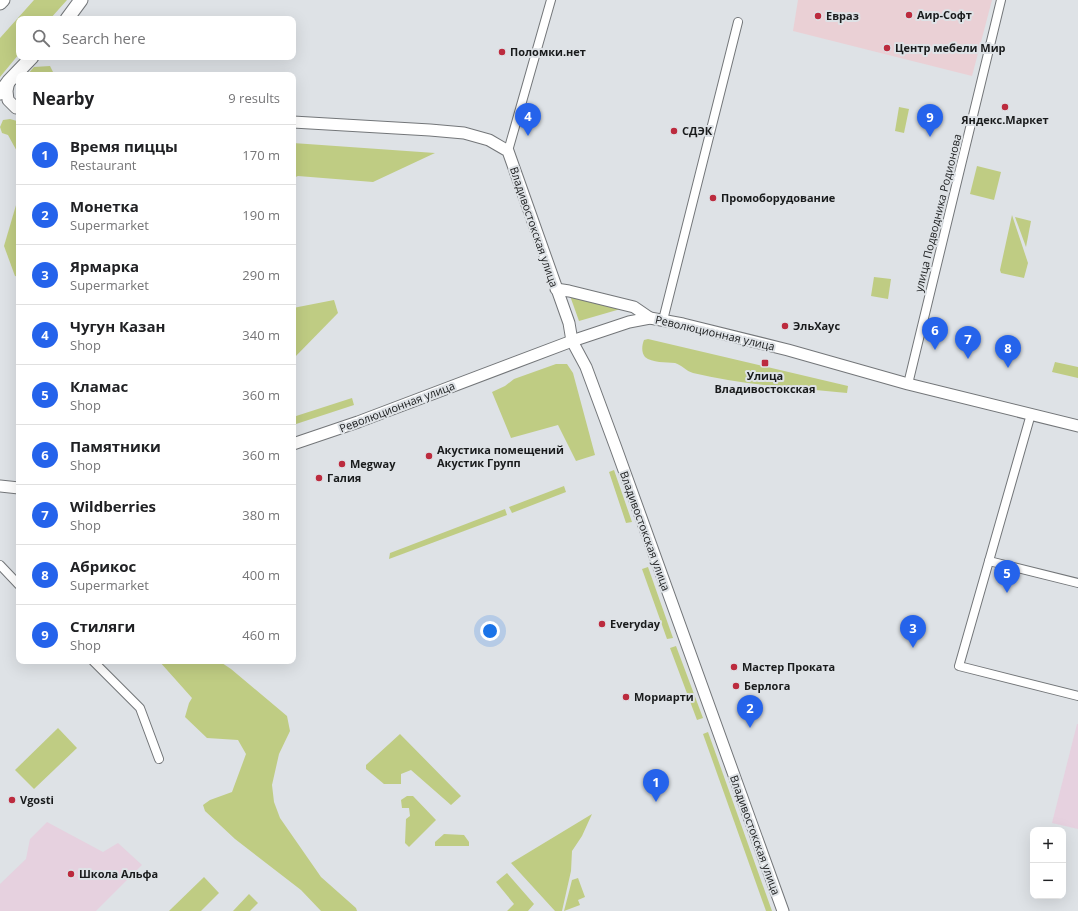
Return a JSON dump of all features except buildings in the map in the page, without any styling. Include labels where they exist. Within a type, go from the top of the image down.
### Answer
[{"type":"main road","points":[[0,3],[3,0]]},
{"type":"main road","points":[[69,16],[81,0]]},
{"type":"main road","points":[[18,72],[29,60]]},
{"type":"main road","points":[[0,93],[16,74]]},
{"type":"street","points":[[296,122],[464,133],[489,140],[508,151],[551,0]]},
{"type":"street","name":"улица Подводника Родионова","points":[[908,384],[1000,0]]},
{"type":"street","points":[[663,320],[738,22]]},
{"type":"street","points":[[9,82],[7,91],[8,100],[16,107]]},
{"type":"street","points":[[0,106],[16,108]]},
{"type":"street","name":"Владивостокская улица","points":[[508,151],[569,322],[572,341],[586,367],[611,433],[783,911]]},
{"type":"street","points":[[556,289],[634,307],[650,318]]},
{"type":"street","name":"Революционная улица","points":[[296,443],[358,422],[572,341],[629,322],[650,318],[788,350],[908,384],[1078,426]]},
{"type":"street","points":[[1031,414],[959,666],[1078,696]]},
{"type":"street","points":[[0,486],[16,488]]},
{"type":"street","points":[[989,561],[1078,583]]},
{"type":"street","points":[[0,565],[16,582]]},
{"type":"street","points":[[96,664],[140,708],[159,759]]},
{"type":"shaded area","points":[[798,0],[992,0],[972,76],[793,31]]},
{"type":"shaded area","points":[[1078,724],[1078,829],[1052,823]]},
{"type":"shaded area","name":"Школа Альфа","points":[[47,822],[103,852],[118,843],[142,865],[96,911],[0,911],[0,884],[26,859],[30,839]]},
{"type":"green space","points":[[34,0],[67,0],[53,16],[20,16]]},
{"type":"green space","points":[[16,20],[16,58],[0,77],[0,38]]},
{"type":"green space","points":[[50,66],[53,72],[30,72],[34,67]]},
{"type":"green space","points":[[899,107],[909,109],[904,133],[895,131]]},
{"type":"green space","points":[[10,119],[16,121],[16,150],[8,135],[2,133],[0,127],[3,120]]},
{"type":"green space","points":[[296,143],[435,153],[373,182],[296,177]]},
{"type":"green space","points":[[977,166],[1001,172],[994,200],[970,194]]},
{"type":"green space","points":[[16,205],[16,276],[4,246]]},
{"type":"green space","points":[[1012,215],[1028,263],[1024,278],[1001,273],[1000,270]]},
{"type":"green space","points":[[1015,217],[1031,221],[1026,247]]},
{"type":"green space","points":[[874,277],[891,279],[888,299],[871,296]]},
{"type":"green space","points":[[569,293],[624,308],[579,321]]},
{"type":"green space","points":[[334,300],[338,313],[296,356],[296,307]]},
{"type":"green space","points":[[648,339],[848,386],[847,393],[750,383],[693,373],[675,363],[655,361],[645,357],[642,351],[642,346],[644,340]]},
{"type":"green space","points":[[1055,362],[1078,367],[1078,378],[1052,372]]},
{"type":"green space","points":[[556,364],[567,364],[573,373],[595,455],[576,461],[558,425],[511,438],[492,392],[505,386],[514,379]]},
{"type":"green space","points":[[352,398],[354,405],[296,424],[296,416]]},
{"type":"green space","points":[[614,470],[632,522],[626,523],[609,472]]},
{"type":"green space","points":[[564,486],[566,492],[512,513],[509,507]]},
{"type":"green space","points":[[505,509],[507,515],[389,559],[390,553]]},
{"type":"green space","points":[[648,567],[673,638],[667,639],[642,569]]},
{"type":"green space","points":[[676,646],[703,718],[697,720],[670,648]]},
{"type":"green space","points":[[162,664],[224,664],[287,716],[290,731],[279,754],[272,785],[274,802],[280,818],[321,877],[356,908],[357,911],[321,911],[301,890],[235,839],[205,811],[203,805],[210,800],[232,792],[246,754],[238,740],[207,738],[185,717],[192,698]]},
{"type":"green space","points":[[58,728],[77,748],[34,789],[15,770]]},
{"type":"green space","points":[[708,732],[772,911],[766,911],[703,734]]},
{"type":"green space","points":[[400,734],[461,796],[451,805],[411,770],[401,774],[401,784],[384,784],[366,769],[366,765]]},
{"type":"green space","points":[[407,796],[413,796],[436,820],[409,847],[405,843],[406,819],[410,816],[409,808],[402,808],[401,800]]},
{"type":"green space","points":[[592,814],[582,836],[572,851],[571,871],[562,911],[555,911],[511,863]]},
{"type":"green space","points":[[444,834],[464,835],[469,842],[469,846],[435,846],[435,842]]},
{"type":"green space","points":[[507,873],[534,904],[528,911],[507,911],[514,904],[496,882]]},
{"type":"green space","points":[[204,877],[219,893],[201,911],[169,911]]},
{"type":"green space","points":[[578,878],[585,897],[578,900],[580,905],[564,911],[572,880]]},
{"type":"green space","points":[[249,894],[258,903],[250,911],[233,911]]},
{"type":"place","name":"Аир-Софт","points":[[909,15]]},
{"type":"place","name":"Евраз","points":[[818,16]]},
{"type":"place","name":"Центр мебели Мир","points":[[887,48]]},
{"type":"place","name":"Поломки.нет","points":[[502,52]]},
{"type":"place","name":"Яндекс.Маркет","points":[[1005,107]]},
{"type":"place","name":"СДЭК","points":[[674,131]]},
{"type":"place","name":"Чугун Казан","points":[[528,136]]},
{"type":"place","name":"Стиляги","points":[[930,137]]},
{"type":"place","name":"Промоборудование","points":[[713,198]]},
{"type":"place","name":"ЭльХаус","points":[[785,326]]},
{"type":"place","name":"Памятники","points":[[935,350]]},
{"type":"place","name":"Wildberries","points":[[968,359]]},
{"type":"place","name":"Улица Владивостокская","points":[[765,363]]},
{"type":"place","name":"Абрикос","points":[[1008,368]]},
{"type":"place","name":"Акустика помещений Акустик Групп","points":[[429,456]]},
{"type":"place","name":"Megway","points":[[342,464]]},
{"type":"place","name":"Галия","points":[[319,478]]},
{"type":"place","name":"Кламас","points":[[1007,593]]},
{"type":"place","name":"Everyday","points":[[602,624]]},
{"type":"place","name":"Ярмарка","points":[[913,648]]},
{"type":"place","name":"Мастер Проката","points":[[734,667]]},
{"type":"place","name":"Берлога","points":[[736,686]]},
{"type":"place","name":"Мориарти","points":[[626,697]]},
{"type":"place","name":"Монетка","points":[[750,728]]},
{"type":"place","name":"Vgosti","points":[[12,800]]},
{"type":"place","name":"Время пиццы","points":[[656,802]]},
{"type":"place","name":"Школа Альфа","points":[[71,874]]}]
